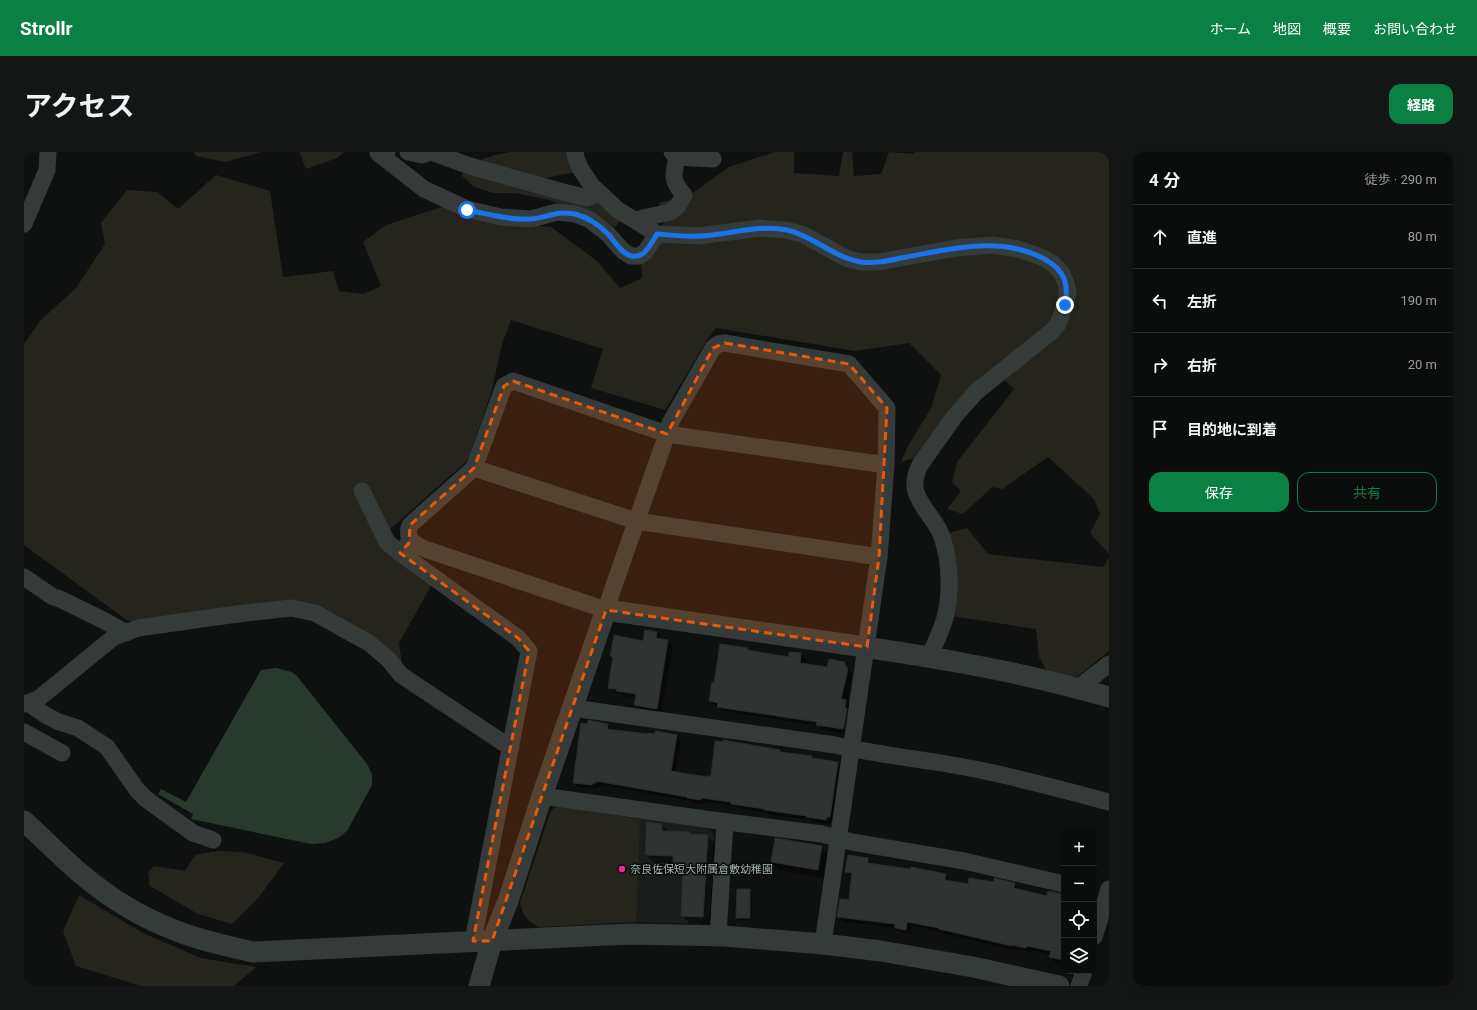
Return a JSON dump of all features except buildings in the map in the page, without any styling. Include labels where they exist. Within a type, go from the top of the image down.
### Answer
[{"type":"street","points":[[24,224],[47,170],[48,152]]},
{"type":"street","points":[[387,152],[378,153],[424,189],[467,210],[501,217],[531,219],[557,212],[576,214],[590,220],[608,234],[622,251],[631,256],[640,256],[646,251],[657,234]]},
{"type":"street","points":[[408,152],[422,155],[431,152],[470,166],[588,198],[599,193]]},
{"type":"street","points":[[575,152],[580,168],[592,186],[599,193],[618,210],[657,234],[699,236],[760,228],[785,230],[802,234],[848,259],[862,262],[878,262],[956,248],[993,245],[1018,250],[1041,257],[1061,272],[1066,282],[1068,293],[1058,324],[976,392],[954,417],[920,464],[916,473],[914,482],[916,495],[940,531],[946,556],[949,583],[946,615],[929,656]]},
{"type":"street","points":[[635,220],[670,212],[677,207],[684,196],[676,185],[673,174],[674,154],[713,159]]},
{"type":"street","points":[[483,941],[508,901],[542,796],[670,423],[713,348],[718,344],[724,343],[849,364],[887,408],[886,465],[879,558],[839,838],[822,944]]},
{"type":"street","points":[[406,546],[410,525],[474,468],[504,386],[513,381],[667,434],[886,465]]},
{"type":"street","points":[[474,468],[636,521],[879,558]]},
{"type":"street","points":[[362,491],[387,542],[406,546],[414,544],[424,549],[606,610],[929,656],[988,667],[1078,688],[1109,697]]},
{"type":"street","points":[[406,546],[518,638],[529,651],[511,748],[483,941],[479,986]]},
{"type":"street","points":[[24,578],[53,597],[103,620],[126,633]]},
{"type":"street","points":[[26,703],[38,699],[114,638],[138,628],[291,608],[315,613],[369,643],[388,659],[401,676],[511,748]]},
{"type":"street","points":[[1078,688],[1109,664]]},
{"type":"street","points":[[26,703],[59,722],[78,728],[108,747],[137,790],[146,799],[192,833],[213,840]]},
{"type":"street","points":[[573,708],[835,745],[965,767],[1109,802]]},
{"type":"street","points":[[24,732],[62,753]]},
{"type":"street","points":[[542,796],[822,834],[964,861],[1061,883]]},
{"type":"street","points":[[24,821],[80,874],[148,918],[171,929],[214,943],[253,952],[631,934],[718,936],[822,944],[881,951],[973,966],[1059,986]]},
{"type":"street","points":[[718,936],[725,822]]},
{"type":"street","points":[[1097,925],[1105,893]]},
{"type":"street","points":[[1079,986],[1083,974]]},
{"type":"highlighted area","points":[[725,343],[849,364],[887,408],[879,557],[867,647],[606,610],[492,941],[473,941],[529,651],[518,638],[400,553],[409,543],[410,525],[474,468],[504,386],[513,381],[667,434],[713,348]]},
{"type":"shaded area","points":[[194,152],[261,152],[225,162],[196,156]]},
{"type":"shaded area","points":[[299,152],[344,152],[337,158],[306,169]]},
{"type":"shaded area","points":[[510,152],[569,152],[575,172],[541,179],[478,161]]},
{"type":"shaded area","points":[[775,152],[794,152],[794,173],[839,176],[843,152],[852,152],[854,176],[881,174],[889,152],[914,154],[915,152],[1109,152],[1109,554],[1090,533],[1100,514],[1094,499],[1048,457],[1002,489],[992,487],[963,514],[947,509],[961,491],[952,482],[957,462],[1014,389],[995,371],[915,458],[901,462],[908,446],[931,408],[941,375],[909,343],[855,351],[716,328],[707,340],[665,410],[591,388],[603,349],[511,320],[502,344],[492,390],[468,460],[387,532],[432,584],[399,643],[402,665],[316,607],[153,622],[128,621],[24,545],[24,344],[41,320],[76,288],[105,244],[101,223],[127,190],[157,192],[178,209],[216,175],[270,191],[283,277],[333,271],[339,291],[364,294],[381,286],[363,242],[386,225],[445,206],[501,223],[551,227],[597,261],[620,288],[642,278],[641,262],[659,238],[664,221],[659,203],[691,194],[729,167]]},
{"type":"shaded area","points":[[464,170],[597,201],[621,220],[615,227],[580,211],[549,200],[516,193],[493,193],[474,187],[462,176]]},
{"type":"shaded area","points":[[967,528],[988,554],[1103,567],[1109,558],[1109,651],[1077,677],[1047,671],[1039,657],[1036,629],[952,616],[945,534]]},
{"type":"shaded area","points":[[276,668],[292,672],[297,676],[367,764],[372,774],[372,785],[347,831],[338,838],[325,843],[311,844],[191,819],[193,814],[158,794],[161,789],[186,802],[261,670]]},
{"type":"shaded area","name":"奈良佐保短大附属倉敷幼稚園","points":[[558,806],[640,819],[636,922],[540,927],[529,921],[524,915],[520,903],[550,813]]},
{"type":"shaded area","name":"奈良佐保短大附属倉敷幼稚園","points":[[554,808],[706,827],[714,834],[710,915],[701,924],[631,922],[540,927],[531,923],[525,917],[520,903],[550,813]]},
{"type":"shaded area","points":[[218,851],[243,852],[284,863],[259,897],[232,924],[198,914],[150,886],[148,873],[154,866],[185,871],[195,855]]},
{"type":"shaded area","points":[[79,895],[143,933],[201,958],[256,967],[234,986],[141,986],[76,966],[63,931]]},
{"type":"place","name":"奈良佐保短大附属倉敷幼稚園","points":[[622,869]]},
{"type":"route","points":[[467,210],[501,217],[531,219],[557,212],[576,214],[590,220],[608,234],[622,251],[631,256],[640,256],[646,251],[657,234],[699,236],[760,228],[785,230],[802,234],[848,259],[862,262],[878,262],[956,248],[993,245],[1018,250],[1041,257],[1052,264],[1061,272],[1066,282],[1068,293],[1065,305]]}]
